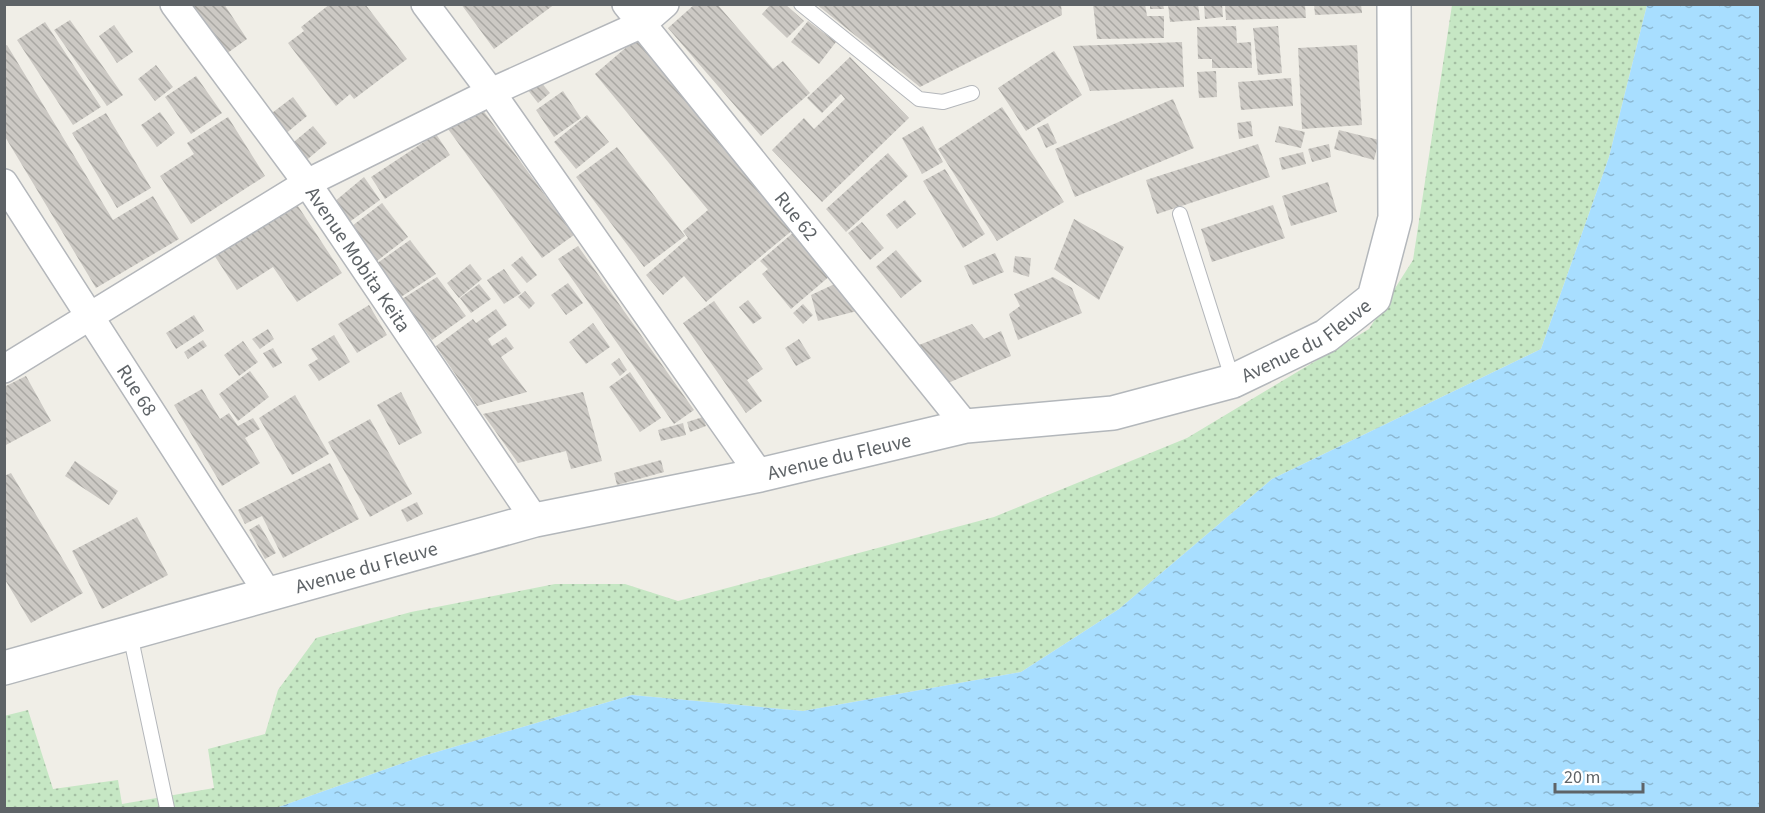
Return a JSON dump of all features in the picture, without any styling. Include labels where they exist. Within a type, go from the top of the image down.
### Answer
[{"type":"street","name":"Avenue Mobita Keita","points":[[174,4],[307,183],[535,520]]},
{"type":"street","points":[[425,4],[491,92],[760,475]]},
{"type":"street","points":[[4,369],[307,183],[491,92],[634,14],[665,4]]},
{"type":"street","name":"Avenue du Fleuve","points":[[4,668],[535,520],[760,475],[966,426],[1113,413],[1233,381],[1326,336],[1374,298],[1395,218],[1394,4]]},
{"type":"street","name":"Rue 62","points":[[634,14],[966,426]]},
{"type":"street","name":"Rue 68","points":[[4,183],[269,595]]},
{"type":"lane","points":[[801,4],[919,99],[943,102],[972,93]]},
{"type":"lane","points":[[1180,214],[1233,381]]},
{"type":"lane","points":[[130,633],[167,808]]},
{"type":"green space","points":[[1452,5],[1647,5],[1609,157],[1541,349],[1272,479],[1119,609],[1021,672],[803,711],[632,695],[423,756],[276,808],[5,808],[4,716],[28,710],[53,789],[118,780],[122,804],[214,788],[208,749],[265,734],[278,690],[316,638],[411,612],[555,584],[625,584],[678,601],[994,517],[1187,438],[1369,329],[1413,260]]},
{"type":"water","points":[[1647,5],[1760,5],[1760,808],[276,808],[423,756],[632,695],[803,711],[1021,672],[1119,609],[1272,479],[1541,349],[1609,157]]},
{"type":"building","points":[[192,4],[224,4],[247,39],[226,54]]},
{"type":"building","points":[[330,4],[365,4],[407,59],[354,99],[350,94],[336,106],[288,43],[304,31],[301,27]]},
{"type":"building","points":[[461,4],[555,4],[494,49]]},
{"type":"building","points":[[695,4],[717,4],[773,69],[783,61],[810,93],[761,136],[668,28]]},
{"type":"building","points":[[771,4],[785,4],[804,21],[787,38],[762,14]]},
{"type":"building","points":[[816,4],[1061,4],[1062,15],[920,87]]},
{"type":"building","points":[[1093,4],[1145,4],[1147,16],[1164,16],[1164,38],[1097,39]]},
{"type":"building","points":[[1150,4],[1163,4],[1164,9],[1150,9]]},
{"type":"building","points":[[1168,4],[1198,4],[1200,20],[1170,22]]},
{"type":"building","points":[[1204,4],[1222,4],[1223,17],[1205,19]]},
{"type":"building","points":[[1314,4],[1361,4],[1362,13],[1315,15]]},
{"type":"building","points":[[1225,5],[1305,5],[1306,18],[1226,20]]},
{"type":"building","points":[[70,20],[123,95],[107,106],[54,30]]},
{"type":"building","points":[[808,21],[836,42],[819,64],[791,42]]},
{"type":"building","points":[[45,22],[101,107],[73,125],[17,40]]},
{"type":"building","points":[[114,25],[133,52],[117,63],[99,36]]},
{"type":"building","points":[[1236,26],[1237,43],[1251,42],[1252,68],[1212,68],[1212,59],[1198,59],[1197,27]]},
{"type":"building","points":[[1278,26],[1282,73],[1258,75],[1253,28]]},
{"type":"building","points":[[636,39],[794,229],[706,302],[684,276],[663,295],[646,275],[688,238],[683,231],[708,210],[595,74]]},
{"type":"building","points":[[1182,42],[1184,87],[1090,91],[1073,46]]},
{"type":"building","points":[[7,45],[113,220],[153,196],[179,239],[96,288],[4,135],[4,46]]},
{"type":"building","points":[[1357,45],[1362,125],[1302,129],[1298,48]]},
{"type":"building","points":[[1054,51],[1082,95],[1026,131],[998,88]]},
{"type":"building","points":[[850,57],[909,118],[822,202],[772,150],[804,118],[814,129],[845,99],[841,94],[822,113],[807,98]]},
{"type":"building","points":[[156,65],[173,87],[155,101],[138,79]]},
{"type":"building","points":[[1216,71],[1217,97],[1199,98],[1197,72]]},
{"type":"building","points":[[196,76],[222,113],[191,134],[165,97]]},
{"type":"building","points":[[1291,78],[1293,106],[1241,110],[1238,82]]},
{"type":"building","points":[[538,79],[550,93],[538,103],[527,89]]},
{"type":"building","points":[[563,91],[581,118],[554,137],[536,110]]},
{"type":"building","points":[[293,97],[307,116],[284,135],[268,116]]},
{"type":"building","points":[[1173,99],[1194,148],[1075,197],[1055,149]]},
{"type":"building","points":[[477,102],[574,235],[542,258],[445,125]]},
{"type":"building","points":[[1002,107],[1064,202],[997,241],[938,149]]},
{"type":"building","points":[[160,112],[175,133],[157,147],[141,125]]},
{"type":"building","points":[[106,113],[151,188],[117,208],[72,133]]},
{"type":"building","points":[[587,115],[609,142],[576,169],[554,142]]},
{"type":"building","points":[[228,117],[265,176],[191,224],[160,176],[194,154],[187,143]]},
{"type":"building","points":[[1251,121],[1253,136],[1239,139],[1237,123]]},
{"type":"building","points":[[1048,123],[1057,143],[1046,148],[1037,128]]},
{"type":"building","points":[[313,126],[327,143],[303,163],[289,146]]},
{"type":"building","points":[[923,126],[943,162],[922,174],[902,138]]},
{"type":"building","points":[[1279,126],[1305,132],[1301,148],[1275,142]]},
{"type":"building","points":[[1339,130],[1379,140],[1374,160],[1334,149]]},
{"type":"building","points":[[436,134],[450,155],[385,199],[371,177]]},
{"type":"building","points":[[1258,144],[1270,177],[1157,214],[1146,180]]},
{"type":"building","points":[[1329,144],[1331,157],[1312,162],[1308,149]]},
{"type":"building","points":[[617,147],[685,236],[644,267],[576,177]]},
{"type":"building","points":[[1303,152],[1306,164],[1282,170],[1279,158]]},
{"type":"building","points":[[888,153],[908,176],[846,232],[826,209]]},
{"type":"building","points":[[945,169],[985,234],[963,248],[923,181]]},
{"type":"building","points":[[364,177],[380,200],[348,223],[334,202]]},
{"type":"building","points":[[1328,182],[1337,212],[1291,226],[1282,196]]},
{"type":"building","points":[[294,200],[342,273],[297,302],[273,267],[237,290],[212,252]]},
{"type":"building","points":[[905,200],[916,214],[897,229],[886,215]]},
{"type":"building","points":[[382,203],[408,237],[377,261],[352,226]]},
{"type":"building","points":[[1273,205],[1285,238],[1212,262],[1201,229]]},
{"type":"building","points":[[1074,219],[1124,247],[1099,300],[1054,269]]},
{"type":"building","points":[[862,222],[884,248],[870,260],[848,233]]},
{"type":"building","points":[[794,232],[831,275],[791,309],[762,274],[768,269],[760,261]]},
{"type":"building","points":[[410,240],[436,274],[401,297],[376,264]]},
{"type":"building","points":[[578,246],[694,410],[674,424],[558,259]]},
{"type":"building","points":[[896,250],[922,281],[901,298],[876,267]]},
{"type":"building","points":[[995,253],[1004,272],[973,285],[964,266]]},
{"type":"building","points":[[522,256],[537,275],[527,283],[511,265]]},
{"type":"building","points":[[1015,256],[1031,258],[1029,277],[1013,272]]},
{"type":"building","points":[[470,264],[482,279],[459,298],[447,283]]},
{"type":"building","points":[[504,269],[521,293],[504,304],[487,280]]},
{"type":"building","points":[[437,277],[466,316],[432,340],[402,299]]},
{"type":"building","points":[[1053,277],[1072,288],[1082,313],[1018,340],[1009,314],[1020,306],[1014,294]]},
{"type":"building","points":[[841,281],[857,311],[818,321],[811,295]]},
{"type":"building","points":[[568,283],[583,303],[566,315],[551,295]]},
{"type":"building","points":[[479,284],[491,299],[471,313],[460,298]]},
{"type":"building","points":[[525,291],[535,303],[529,309],[518,297]]},
{"type":"building","points":[[748,300],[762,318],[753,324],[739,307]]},
{"type":"building","points":[[714,301],[763,369],[747,380],[762,401],[746,413],[683,323]]},
{"type":"building","points":[[803,304],[813,315],[803,324],[793,313]]},
{"type":"building","points":[[369,305],[387,335],[357,353],[338,324]]},
{"type":"building","points":[[496,309],[507,325],[488,339],[492,346],[506,337],[514,348],[501,357],[527,392],[477,406],[436,346],[473,319],[476,323]]},
{"type":"building","points":[[194,315],[204,331],[176,349],[166,333]]},
{"type":"building","points":[[593,323],[610,347],[586,364],[569,342]]},
{"type":"building","points":[[972,324],[984,339],[1001,331],[1011,356],[948,383],[919,345]]},
{"type":"building","points":[[268,329],[274,339],[260,349],[252,339]]},
{"type":"building","points":[[334,335],[350,362],[319,381],[308,365],[318,359],[311,349]]},
{"type":"building","points":[[799,339],[811,358],[796,366],[785,348]]},
{"type":"building","points":[[203,340],[207,346],[188,359],[184,352]]},
{"type":"building","points":[[243,341],[258,362],[239,376],[224,355]]},
{"type":"building","points":[[273,348],[282,363],[273,368],[263,353]]},
{"type":"building","points":[[619,358],[627,370],[620,376],[611,364]]},
{"type":"building","points":[[250,371],[269,397],[238,421],[219,394]]},
{"type":"building","points":[[630,372],[661,418],[640,432],[609,387]]},
{"type":"building","points":[[26,376],[51,421],[4,446],[4,387]]},
{"type":"building","points":[[202,389],[220,419],[229,413],[238,426],[253,418],[260,429],[245,438],[260,463],[222,486],[174,405]]},
{"type":"building","points":[[401,392],[422,433],[399,445],[377,405]]},
{"type":"building","points":[[583,392],[602,461],[571,469],[566,451],[518,463],[483,414]]},
{"type":"building","points":[[295,395],[329,454],[292,475],[259,418]]},
{"type":"building","points":[[703,417],[706,426],[690,432],[687,422]]},
{"type":"building","points":[[370,419],[412,494],[370,517],[328,442]]},
{"type":"building","points":[[683,423],[686,435],[661,441],[658,430]]},
{"type":"building","points":[[661,460],[664,472],[617,485],[614,473]]},
{"type":"building","points":[[75,461],[118,491],[109,505],[65,476]]},
{"type":"building","points":[[330,463],[359,519],[283,558],[262,516],[245,524],[238,510]]},
{"type":"building","points":[[11,473],[83,593],[31,623],[4,578],[4,476]]},
{"type":"building","points":[[417,502],[423,514],[407,522],[401,510]]},
{"type":"building","points":[[137,517],[168,575],[102,609],[72,551]]},
{"type":"building","points":[[259,524],[276,553],[265,559],[249,530]]}]
